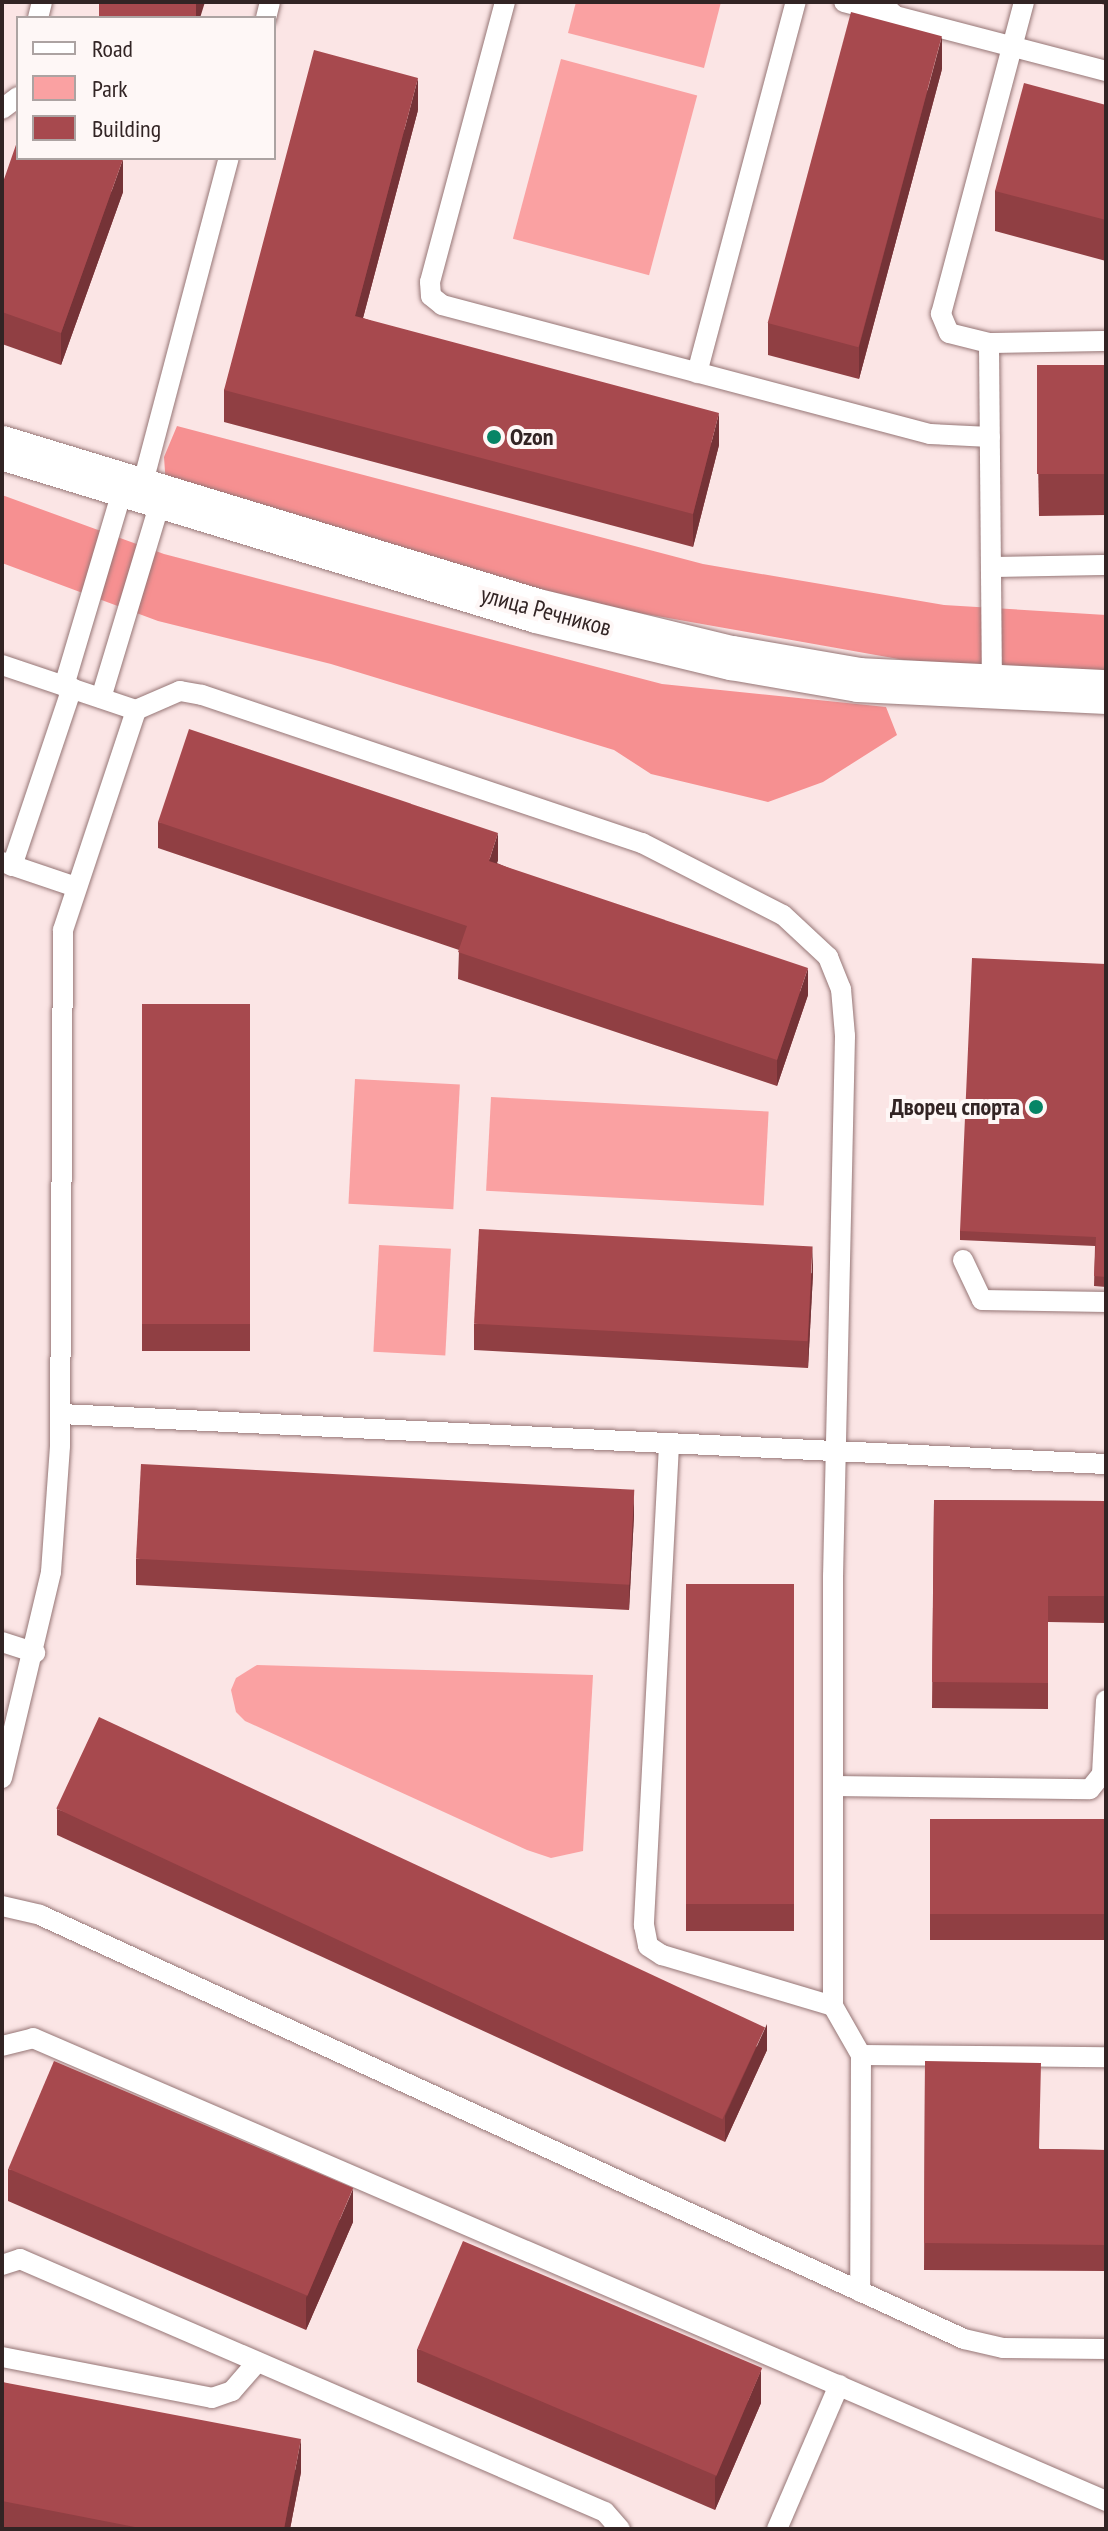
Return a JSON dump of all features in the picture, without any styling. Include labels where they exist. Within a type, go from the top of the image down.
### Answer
[{"type":"street","name":"улица Речников","points":[[2,448],[537,611],[732,658],[859,680],[1106,692]]},
{"type":"lane","points":[[505,2],[430,282],[431,296],[442,305],[930,434],[990,437]]},
{"type":"lane","points":[[697,373],[796,2]]},
{"type":"lane","points":[[844,2],[888,9],[1106,71]]},
{"type":"lane","points":[[1024,2],[941,314],[949,333],[989,343],[1106,341]]},
{"type":"lane","points":[[101,698],[142,490],[228,160]]},
{"type":"lane","points":[[989,343],[992,688]]},
{"type":"lane","points":[[76,887],[7,864],[68,687],[142,490]]},
{"type":"lane","points":[[991,567],[1106,565]]},
{"type":"lane","points":[[2,665],[136,710],[180,691],[202,695],[642,843],[783,915],[828,957],[841,989],[845,1036],[836,1453],[833,2006],[861,2055],[860,2292]]},
{"type":"lane","points":[[2,1778],[35,1653],[51,1572],[61,1414],[61,949],[76,887],[136,710]]},
{"type":"lane","points":[[963,1260],[982,1300],[1106,1302]]},
{"type":"lane","points":[[61,1414],[1106,1464]]},
{"type":"lane","points":[[669,1445],[645,1911],[648,1946],[662,1955],[833,2006]]},
{"type":"lane","points":[[2,1642],[35,1653]]},
{"type":"lane","points":[[833,1786],[1090,1789],[1102,1774],[1106,1700]]},
{"type":"lane","points":[[2,1906],[40,1915],[860,2292],[983,2345],[1106,2349]]},
{"type":"lane","points":[[2,2046],[33,2038],[1106,2501]]},
{"type":"lane","points":[[861,2055],[1106,2057]]},
{"type":"lane","points":[[2,2265],[20,2259],[605,2512],[620,2529]]},
{"type":"lane","points":[[2,2357],[212,2398],[232,2391],[257,2362]]},
{"type":"lane","points":[[777,2529],[839,2385]]},
{"type":"green space","points":[[576,2],[721,2],[704,68],[568,33]]},
{"type":"green space","points":[[561,59],[697,95],[649,275],[513,239]]},
{"type":"green space","points":[[355,1079],[460,1084],[453,1209],[348,1204]]},
{"type":"green space","points":[[491,1097],[769,1112],[764,1205],[486,1191]]},
{"type":"green space","points":[[379,1245],[451,1249],[445,1356],[373,1352]]},
{"type":"green space","points":[[257,1665],[593,1675],[583,1851],[551,1858],[527,1850],[245,1721],[236,1712],[231,1690],[236,1678]]},
{"type":"shaded area","points":[[177,426],[703,564],[944,605],[1106,615],[1106,675],[904,660],[544,596],[166,486],[164,457]]},
{"type":"shaded area","points":[[2,495],[164,554],[662,684],[886,707],[897,735],[823,782],[768,802],[651,774],[614,750],[331,664],[158,621],[2,563]]},
{"type":"building","points":[[99,2],[196,2],[196,16],[99,16]]},
{"type":"building","points":[[851,12],[942,36],[858,347],[768,323]]},
{"type":"building","points":[[314,50],[418,78],[355,316],[719,413],[693,514],[224,390]]},
{"type":"building","points":[[1024,83],[1106,105],[1106,220],[995,191]]},
{"type":"building","points":[[16,145],[16,160],[123,160],[61,333],[2,312],[2,185]]},
{"type":"building","points":[[1037,365],[1106,365],[1106,474],[1037,474]]},
{"type":"building","points":[[189,729],[498,833],[489,861],[808,968],[777,1060],[458,952],[467,926],[158,822]]},
{"type":"building","name":"Дворец спорта","points":[[972,958],[1106,964],[1106,1277],[1094,1276],[1096,1237],[960,1231]]},
{"type":"building","points":[[142,1004],[250,1004],[250,1324],[142,1324]]},
{"type":"building","points":[[479,1229],[813,1246],[808,1341],[474,1324]]},
{"type":"building","points":[[141,1464],[634,1490],[629,1585],[136,1559]]},
{"type":"building","points":[[934,1500],[1106,1501],[1106,1596],[1048,1596],[1048,1683],[932,1682]]},
{"type":"building","points":[[686,1584],[794,1584],[794,1904],[686,1904]]},
{"type":"building","points":[[99,1717],[765,2028],[722,2119],[56,1809]]},
{"type":"building","points":[[930,1819],[1106,1819],[1106,1914],[930,1914]]},
{"type":"building","points":[[54,2061],[353,2188],[307,2296],[8,2169]]},
{"type":"building","points":[[925,2061],[1041,2063],[1039,2149],[1106,2150],[1106,2245],[924,2243]]},
{"type":"building","points":[[463,2241],[762,2368],[716,2476],[417,2349]]},
{"type":"building","points":[[2,2382],[301,2439],[284,2529],[145,2529],[2,2501]]},
{"type":"place","name":"Ozon","points":[[494,437]]},
{"type":"place","name":"Дворец спорта","points":[[1036,1107]]}]
